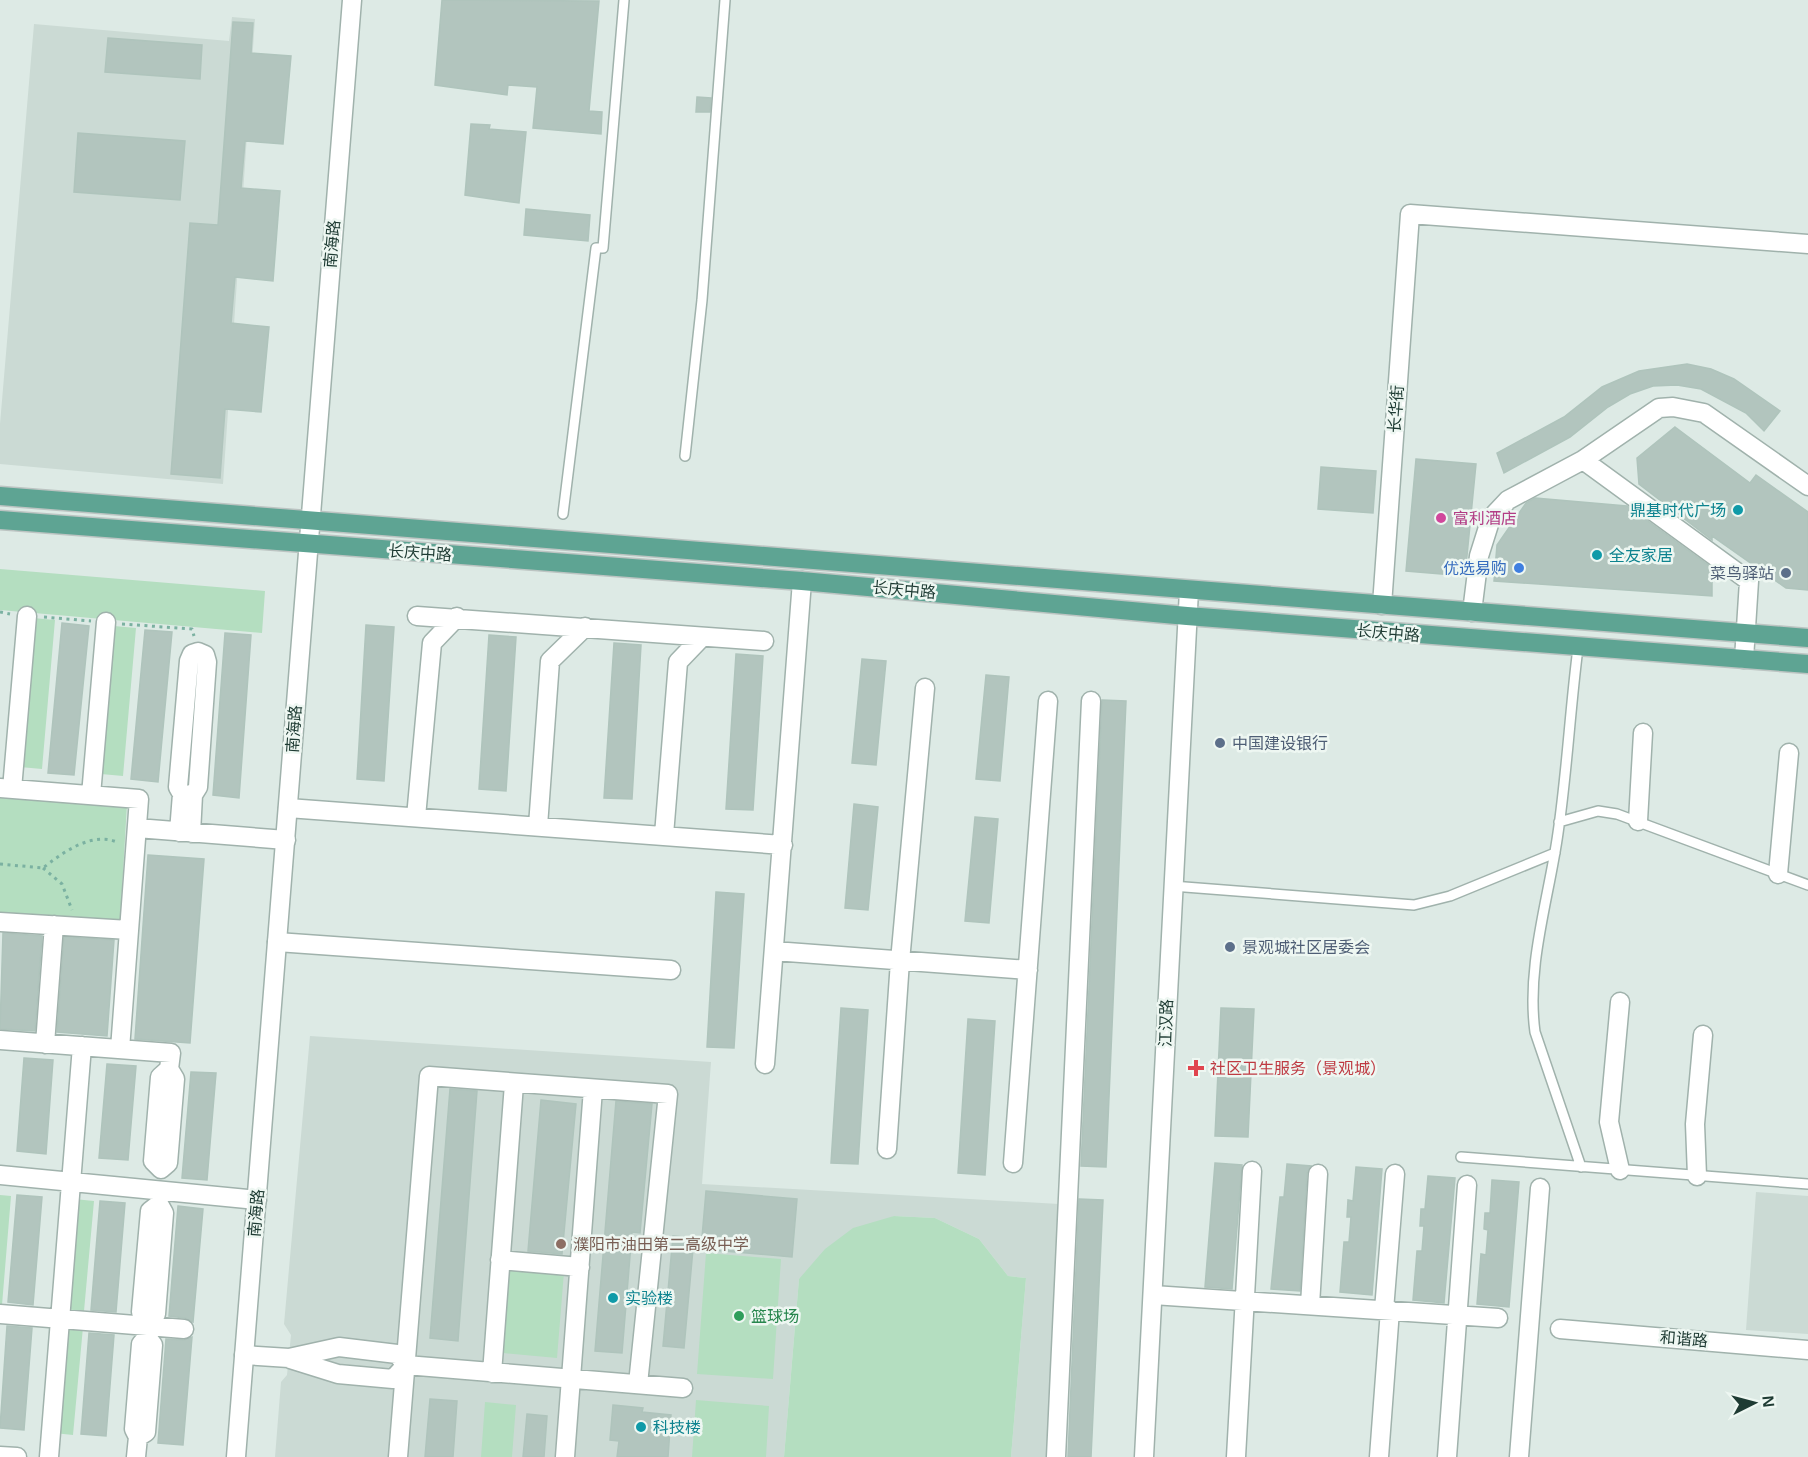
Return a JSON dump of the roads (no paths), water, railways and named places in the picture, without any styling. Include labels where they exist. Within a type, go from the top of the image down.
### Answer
[{"type":"main road","name":"长庆中路","points":[[0,496],[1808,638]]},
{"type":"main road","name":"长庆中路","points":[[0,520],[802,581],[1187,616],[1808,664]]},
{"type":"street","name":"南海路","points":[[236,1457],[352,0]]},
{"type":"street","name":"长华街","points":[[1382,605],[1410,214],[1808,243]]},
{"type":"street","points":[[1472,612],[1479,556],[1491,518],[1508,500],[1583,460],[1659,408],[1690,409],[1704,413],[1720,422],[1808,486]]},
{"type":"street","points":[[1583,460],[1749,581],[1744,659]]},
{"type":"street","points":[[765,1064],[802,581]]},
{"type":"street","name":"江汉路","points":[[1144,1457],[1171,886],[1189,590]]},
{"type":"street","points":[[27,616],[6,789],[139,799],[120,1049]]},
{"type":"street","points":[[417,616],[457,617],[764,641]]},
{"type":"street","points":[[416,817],[432,643],[457,617]]},
{"type":"street","points":[[91,795],[106,622]]},
{"type":"street","points":[[538,826],[550,661],[585,627]]},
{"type":"street","points":[[664,835],[678,662],[702,637]]},
{"type":"street","points":[[185,832],[188,795],[198,787],[207,662],[205,655],[198,652],[192,654],[189,661],[178,787],[188,795]]},
{"type":"street","points":[[887,1149],[900,961],[925,688]]},
{"type":"street","points":[[1013,1163],[1048,701]]},
{"type":"street","points":[[1056,1457],[1091,701]]},
{"type":"street","points":[[1638,821],[1643,733]]},
{"type":"street","points":[[1778,874],[1789,753]]},
{"type":"street","points":[[288,808],[783,845]]},
{"type":"street","points":[[137,828],[286,840]]},
{"type":"street","points":[[0,922],[129,930]]},
{"type":"street","points":[[45,1044],[62,926]]},
{"type":"street","points":[[277,942],[671,970]]},
{"type":"street","points":[[774,951],[1028,970]]},
{"type":"street","points":[[1620,1002],[1609,1122],[1620,1170]]},
{"type":"street","points":[[1697,1176],[1695,1124],[1703,1035]]},
{"type":"street","points":[[0,1040],[171,1053],[169,1069],[175,1079],[168,1163],[166,1168],[161,1169],[159,1197],[164,1213],[156,1314],[148,1328],[153,1345],[146,1432],[138,1437],[136,1457]]},
{"type":"street","points":[[49,1457],[82,1046]]},
{"type":"street","points":[[398,1457],[429,1076],[668,1094],[638,1384]]},
{"type":"street","points":[[492,1373],[514,1084]]},
{"type":"street","points":[[565,1457],[593,1089]]},
{"type":"street","points":[[1236,1457],[1252,1171]]},
{"type":"street","points":[[1311,1305],[1318,1174]]},
{"type":"street","points":[[1379,1457],[1395,1174]]},
{"type":"street","points":[[0,1175],[71,1182],[159,1197],[257,1200]]},
{"type":"street","points":[[1448,1457],[1467,1185]]},
{"type":"street","points":[[1519,1457],[1540,1188]]},
{"type":"street","points":[[500,1260],[580,1267]]},
{"type":"street","points":[[1153,1295],[1498,1318]]},
{"type":"street","points":[[0,1314],[148,1328],[184,1329]]},
{"type":"street","name":"和谐路","points":[[1560,1329],[1808,1350]]},
{"type":"street","points":[[288,1358],[339,1347],[398,1354],[406,1365],[683,1389]]},
{"type":"street","points":[[244,1355],[288,1358],[338,1374],[393,1379],[406,1365]]},
{"type":"street","points":[[0,1456],[17,1457]]},
{"type":"lane","points":[[563,514],[596,248],[603,248],[624,0]]},
{"type":"lane","points":[[685,456],[702,300],[725,0]]},
{"type":"lane","points":[[1578,648],[1559,822],[1534,981],[1532,1011],[1535,1032],[1581,1167]]},
{"type":"lane","points":[[1559,822],[1598,811],[1617,814],[1808,885]]},
{"type":"lane","points":[[1171,886],[1414,904],[1450,896],[1555,853]]},
{"type":"lane","points":[[1461,1157],[1808,1184]]},
{"type":"place","name":"鼎基时代广场","points":[[1738,510]]},
{"type":"place","name":"富利酒店","points":[[1441,518]]},
{"type":"place","name":"全友家居","points":[[1597,555]]},
{"type":"place","name":"优选易购","points":[[1519,568]]},
{"type":"place","name":"菜鸟驿站","points":[[1786,573]]},
{"type":"place","name":"中国建设银行","points":[[1220,743]]},
{"type":"place","name":"景观城社区居委会","points":[[1230,947]]},
{"type":"place","name":"社区卫生服务（景观城）","points":[[1196,1068]]},
{"type":"place","name":"濮阳市油田第二高级中学","points":[[561,1244]]},
{"type":"place","name":"实验楼","points":[[613,1298]]},
{"type":"place","name":"篮球场","points":[[739,1316]]},
{"type":"place","name":"科技楼","points":[[641,1427]]}]
